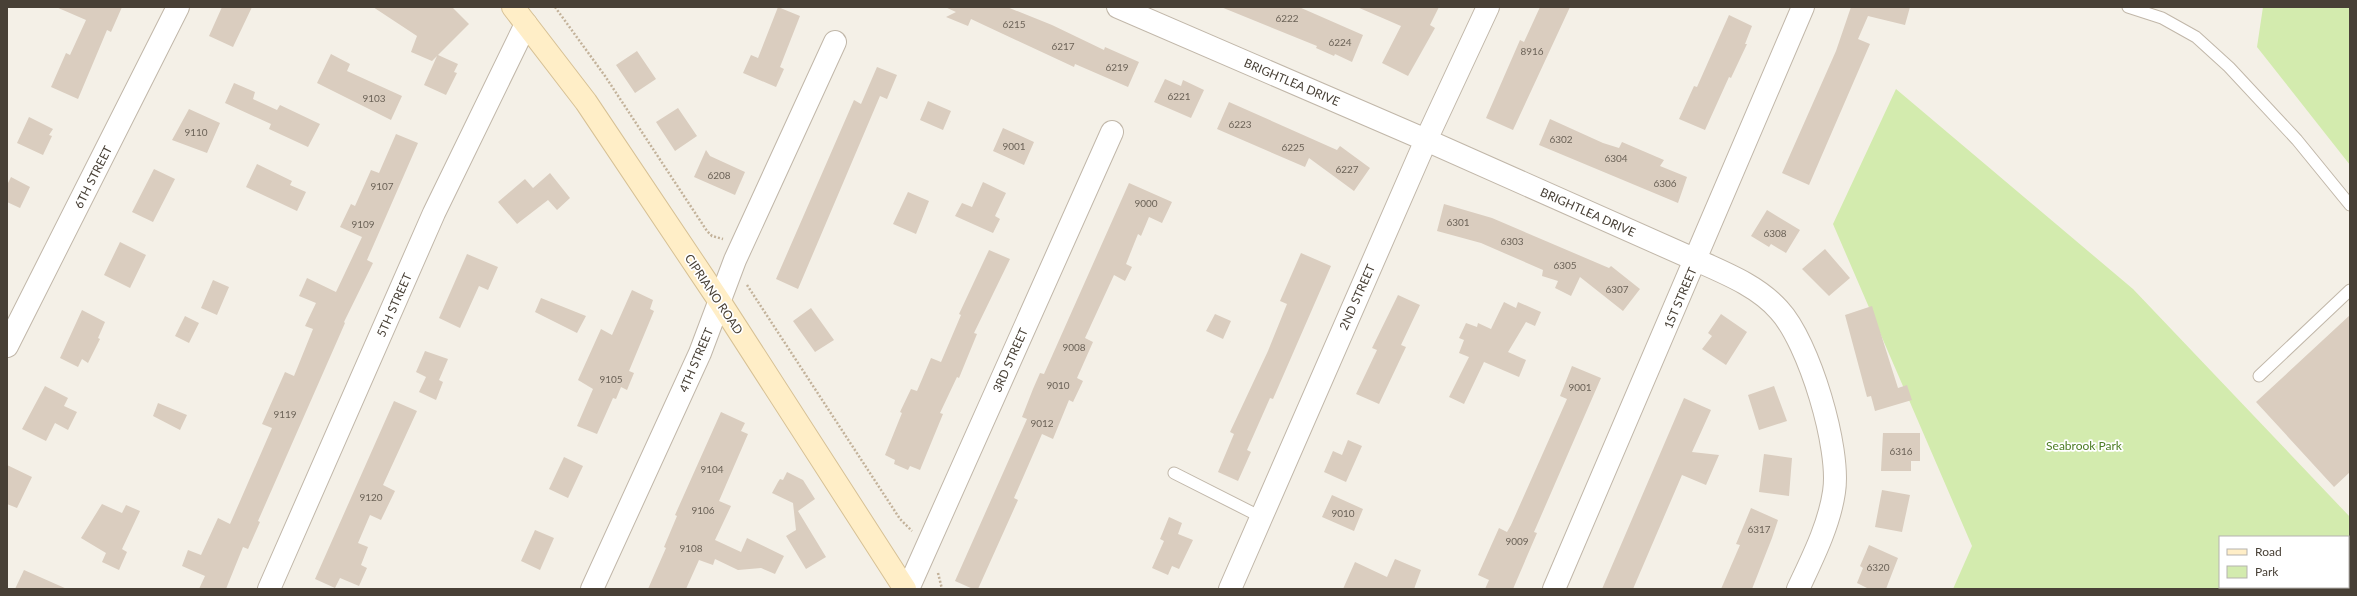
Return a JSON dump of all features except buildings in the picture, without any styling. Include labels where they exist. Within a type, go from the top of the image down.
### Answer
[{"type":"street","name":"6TH STREET","points":[[7,346],[178,7]]},
{"type":"street","name":"CIPRIANO ROAD","points":[[513,7],[586,102],[720,302],[905,589]]},
{"type":"street","name":"BRIGHTLEA DRIVE","points":[[1118,7],[1426,140],[1696,260],[1753,289],[1779,309],[1793,326],[1827,417],[1835,460],[1834,492],[1830,513],[1798,589]]},
{"type":"street","name":"2ND STREET","points":[[1230,589],[1426,140],[1488,7]]},
{"type":"street","name":"1ST STREET","points":[[1554,589],[1803,7]]},
{"type":"street","name":"5TH STREET","points":[[269,589],[434,213],[526,24]]},
{"type":"street","name":"4TH STREET","points":[[592,589],[700,353],[735,260],[835,42]]},
{"type":"street","name":"3RD STREET","points":[[908,589],[1112,132]]},
{"type":"lane","points":[[2128,7],[2162,18],[2196,37],[2229,67],[2298,140],[2350,205]]},
{"type":"lane","points":[[2259,376],[2350,290]]},
{"type":"lane","points":[[1174,473],[1261,517]]},
{"type":"path","points":[[555,7],[605,76],[707,231],[712,236],[725,239],[749,291],[900,519],[906,523],[938,566],[938,579],[942,589]]},
{"type":"green space","points":[[2263,7],[2350,7],[2350,165],[2257,47]]},
{"type":"green space","name":"Seabrook Park","points":[[1896,89],[2133,289],[2350,517],[2350,589],[1953,589],[1972,546],[1833,224]]}]
